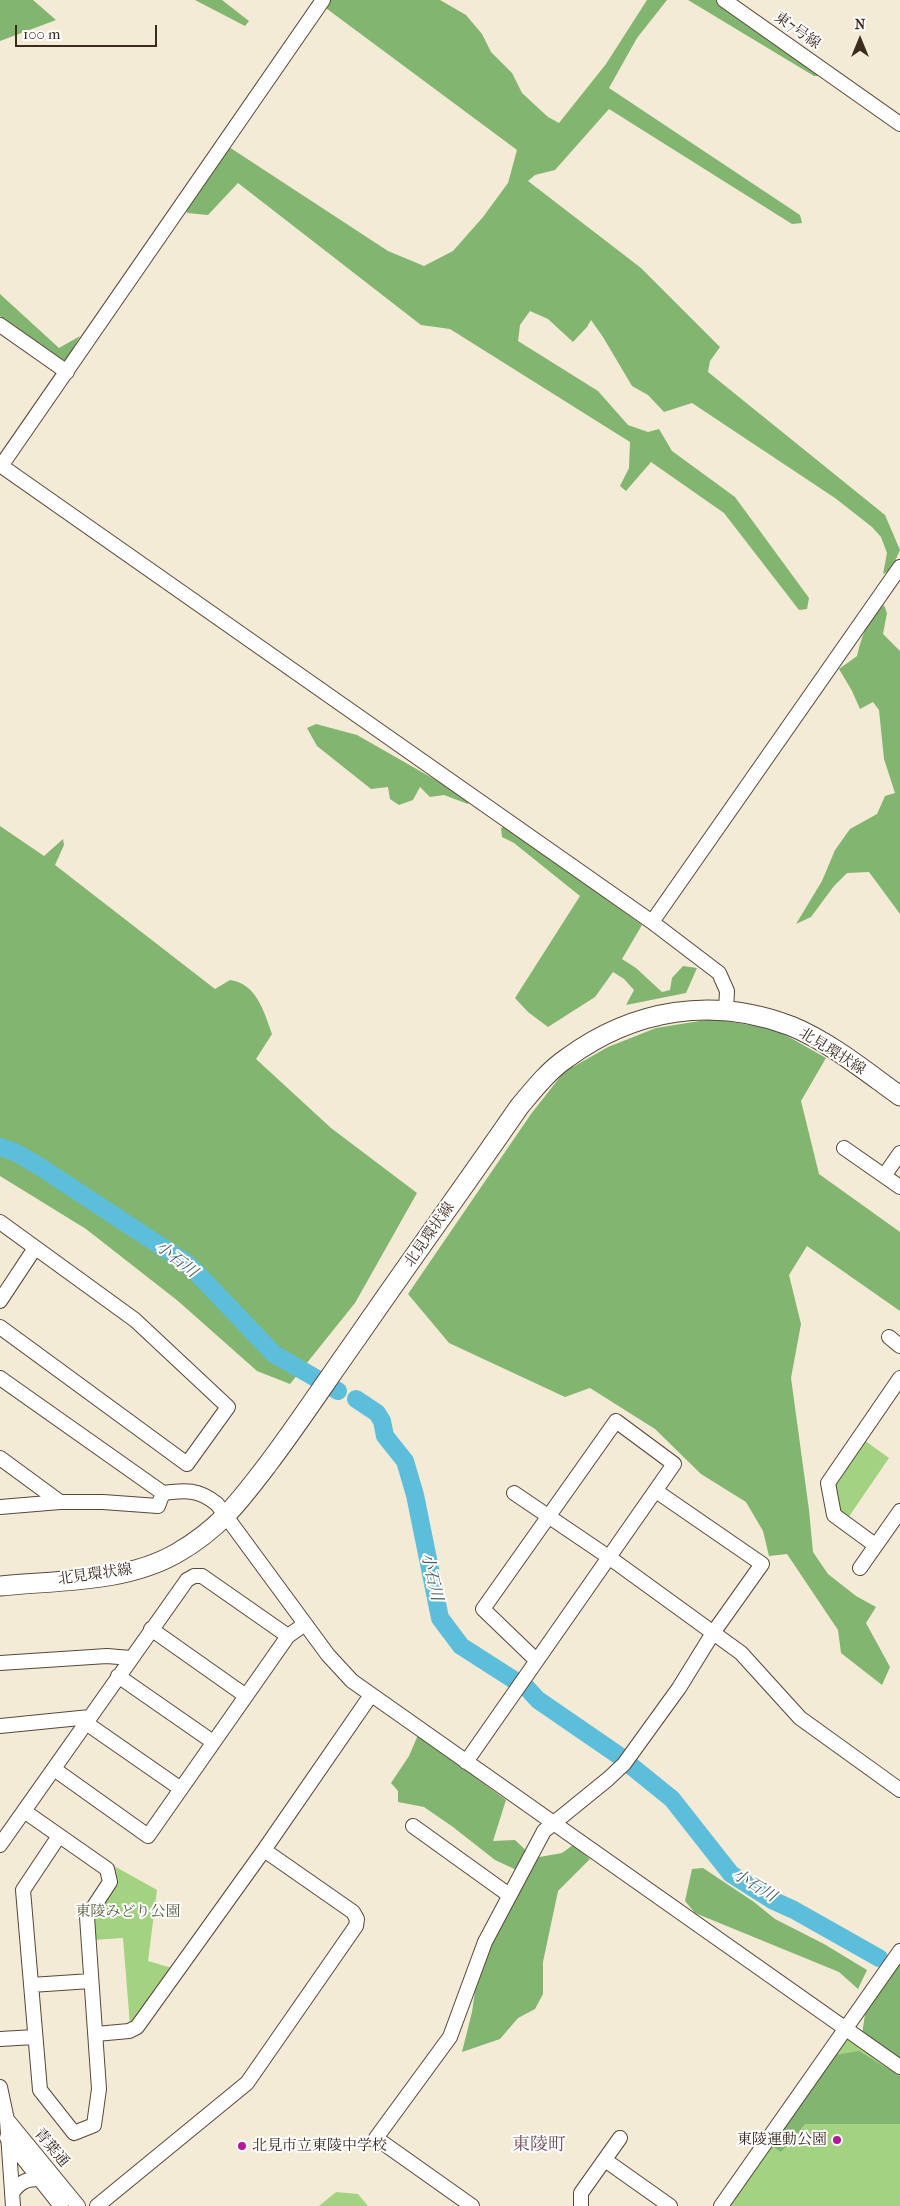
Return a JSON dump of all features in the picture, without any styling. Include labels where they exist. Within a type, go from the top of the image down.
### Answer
[{"type":"main road","name":"北見環状線","points":[[0,1586],[103,1576],[139,1568],[175,1554],[202,1537],[226,1517],[243,1498],[287,1440],[519,1107],[540,1081],[566,1058],[600,1036],[634,1021],[681,1011],[726,1010],[754,1015],[791,1027],[828,1046],[900,1096]]},
{"type":"street","points":[[323,0],[208,163],[67,372],[0,465],[652,922],[719,973],[727,991],[726,1010]]},
{"type":"street","name":"東7号線","points":[[724,0],[900,124]]},
{"type":"street","points":[[0,325],[67,372]]},
{"type":"street","points":[[652,922],[900,567]]},
{"type":"street","points":[[844,1148],[900,1187]]},
{"type":"street","points":[[884,1176],[900,1152]]},
{"type":"street","points":[[0,1222],[135,1320],[228,1407],[187,1464],[0,1327]]},
{"type":"street","points":[[0,1301],[35,1248]]},
{"type":"street","points":[[889,1337],[900,1346]]},
{"type":"street","points":[[0,1378],[163,1493],[184,1490],[205,1494],[217,1504],[305,1624],[352,1681],[900,2067]]},
{"type":"street","points":[[875,1545],[834,1515],[828,1483],[900,1378]]},
{"type":"street","points":[[466,1762],[674,1464],[616,1421],[483,1609],[536,1660]]},
{"type":"street","points":[[0,1458],[60,1502]]},
{"type":"street","points":[[472,2206],[376,2138],[450,2038],[485,1942],[544,1831],[608,1780],[624,1764],[679,1688],[713,1632],[762,1564],[656,1491]]},
{"type":"street","points":[[0,1507],[60,1502],[103,1502],[158,1506],[163,1493]]},
{"type":"street","points":[[514,1493],[610,1558],[741,1653],[800,1718],[900,1790]]},
{"type":"street","points":[[860,1568],[900,1511]]},
{"type":"street","points":[[0,1845],[187,1580],[194,1576],[202,1576],[288,1636]]},
{"type":"street","points":[[54,1769],[148,1836],[288,1636],[305,1624]]},
{"type":"street","points":[[151,1629],[246,1696]]},
{"type":"street","points":[[0,1663],[107,1656],[131,1658]]},
{"type":"street","points":[[118,1676],[213,1742]]},
{"type":"street","points":[[96,2034],[129,2031],[137,2027],[264,1850],[371,1694]]},
{"type":"street","points":[[0,1726],[88,1720],[181,1789]]},
{"type":"street","points":[[24,1812],[59,1836],[107,1869],[110,1882],[86,1917],[99,2090],[94,2125],[74,2133],[40,2090],[23,1890],[59,1836]]},
{"type":"street","points":[[413,1826],[509,1895]]},
{"type":"street","points":[[97,2206],[247,2083],[356,1926],[357,1919],[353,1912],[264,1850]]},
{"type":"street","points":[[721,2206],[900,1951]]},
{"type":"street","points":[[31,1985],[91,1981]]},
{"type":"street","points":[[0,2039],[35,2036]]},
{"type":"street","points":[[0,2087],[12,2199]]},
{"type":"street","name":"青葉通","points":[[4,2125],[39,2178],[61,2206]]},
{"type":"street","name":"青葉通","points":[[4,2125],[78,2206]]},
{"type":"street","points":[[581,2206],[581,2193],[620,2138]]},
{"type":"street","points":[[605,2160],[670,2206]]},
{"type":"street","points":[[12,2199],[19,2183],[27,2179],[39,2178]]},
{"type":"green space","points":[[0,0],[33,0],[56,20],[0,41]]},
{"type":"green space","points":[[195,0],[222,0],[249,21],[245,26]]},
{"type":"green space","points":[[315,0],[440,0],[466,15],[482,34],[491,52],[512,73],[522,93],[548,117],[559,123],[606,64],[647,0],[667,0],[637,38],[609,88],[800,215],[802,223],[792,224],[609,109],[555,170],[535,175],[528,181],[641,268],[720,347],[710,361],[708,372],[885,515],[900,550],[891,570],[883,574],[887,553],[881,537],[872,527],[835,498],[692,403],[664,412],[648,395],[632,386],[591,320],[573,342],[548,319],[530,311],[520,325],[518,341],[598,391],[628,425],[648,432],[659,429],[672,451],[735,497],[809,598],[807,609],[799,610],[724,513],[651,462],[626,491],[620,486],[629,468],[630,442],[450,329],[421,325],[238,183],[208,215],[187,213],[186,203],[229,147],[388,251],[424,266],[453,251],[483,217],[508,183],[517,150]]},
{"type":"green space","points":[[688,0],[717,0],[820,76],[814,76]]},
{"type":"green space","points":[[0,294],[59,348],[80,336],[65,362],[0,316]]},
{"type":"green space","points":[[884,605],[887,613],[883,634],[900,651],[900,914],[869,872],[847,873],[834,886],[811,917],[796,924],[822,881],[835,850],[850,829],[877,814],[885,796],[895,793],[884,759],[879,710],[873,702],[860,709],[839,669],[857,656],[866,629],[873,617]]},
{"type":"green space","points":[[316,724],[357,735],[469,799],[468,804],[444,795],[430,797],[420,787],[413,800],[399,805],[390,799],[388,787],[371,789],[317,746],[307,728]]},
{"type":"green space","points":[[0,826],[44,856],[63,839],[64,845],[55,865],[215,989],[230,980],[247,987],[258,1000],[272,1034],[256,1059],[331,1128],[417,1193],[355,1303],[290,1384],[257,1371],[178,1301],[86,1229],[0,1176]]},
{"type":"green space","points":[[506,826],[642,925],[622,959],[636,968],[662,992],[670,990],[672,978],[683,966],[697,968],[686,993],[626,1005],[634,990],[624,979],[613,972],[595,997],[548,1027],[528,1012],[515,998],[580,896],[514,843],[502,837],[501,828]]},
{"type":"green space","points":[[712,1019],[775,1029],[826,1058],[801,1101],[819,1174],[900,1232],[900,1311],[807,1246],[789,1275],[801,1324],[791,1378],[813,1552],[828,1574],[856,1596],[876,1607],[866,1623],[890,1667],[882,1685],[841,1653],[838,1630],[787,1554],[769,1556],[763,1531],[746,1502],[701,1474],[655,1429],[590,1388],[565,1397],[449,1343],[408,1294],[531,1114],[564,1072],[608,1047],[656,1028]]},
{"type":"green space","points":[[864,1440],[889,1458],[848,1518],[839,1511],[834,1482]]},
{"type":"green space","points":[[418,1735],[506,1800],[493,1841],[515,1840],[534,1858],[562,1853],[573,1845],[590,1859],[558,1891],[543,1962],[543,1994],[535,2009],[518,2018],[500,2039],[462,2052],[472,2012],[477,1977],[523,1873],[495,1860],[424,1807],[398,1802],[398,1791],[391,1783],[409,1756]]},
{"type":"green space","name":"東陵みどり公園","points":[[114,1866],[157,1890],[148,1961],[172,1968],[130,2026],[123,1938],[93,1940],[92,1917],[115,1885]]},
{"type":"green space","points":[[703,1868],[754,1902],[775,1919],[824,1944],[867,1970],[858,1989],[839,1972],[695,1913],[685,1901],[692,1869]]},
{"type":"green space","points":[[900,1959],[900,2060],[862,2034],[866,2008]]},
{"type":"green space","name":"東陵運動公園","points":[[848,2037],[900,2074],[900,2206],[726,2206]]},
{"type":"green space","points":[[859,2051],[900,2076],[900,2124],[805,2124],[781,2152],[771,2145],[836,2055]]},
{"type":"green space","points":[[336,2192],[358,2194],[368,2206],[319,2206]]},
{"type":"waterway","name":"小石川","points":[[0,1147],[15,1152],[39,1166],[185,1262],[274,1354],[338,1391]]},
{"type":"waterway","name":"小石川","points":[[356,1399],[377,1413],[382,1421],[385,1436],[405,1461],[415,1495],[440,1618],[461,1646],[514,1680]]},
{"type":"waterway","name":"小石川","points":[[526,1687],[538,1700],[621,1757]]},
{"type":"waterway","name":"小石川","points":[[630,1765],[672,1799],[731,1874],[772,1900],[794,1910],[879,1958]]},
{"type":"place","name":"東陵運動公園","points":[[837,2140]]},
{"type":"place","name":"北見市立東陵中学校","points":[[242,2146]]},
{"type":"district","name":"東陵町","points":[[539,2146]]}]
